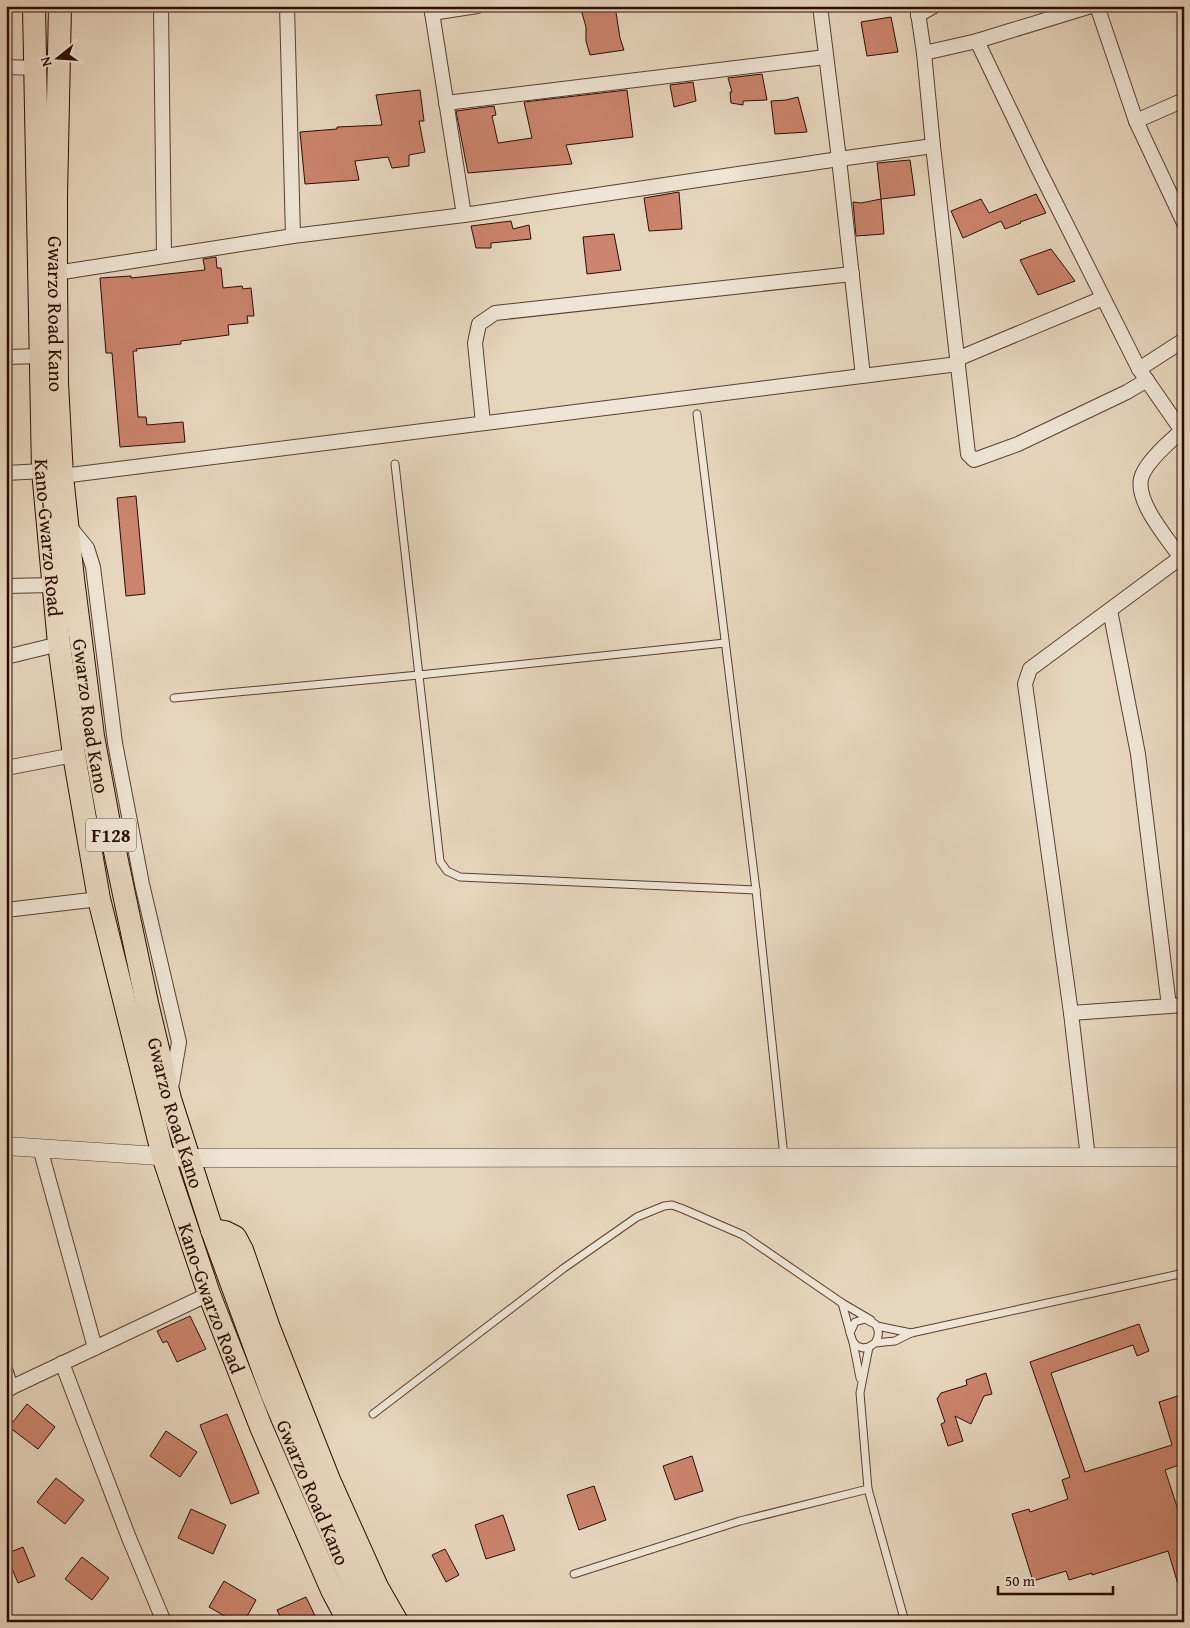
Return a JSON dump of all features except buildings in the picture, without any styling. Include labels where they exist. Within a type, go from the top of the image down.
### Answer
[{"type":"main road","name":"Kano-Gwarzo Road","points":[[34,6],[41,356],[53,474],[54,585],[59,644],[74,755],[99,899],[163,1156],[209,1294],[261,1427],[332,1590],[349,1622]]},
{"type":"main road","name":"Gwarzo Road Kano","points":[[60,6],[56,197],[58,383],[53,474],[66,523],[93,736],[109,823],[146,1003],[170,1099],[212,1230],[272,1394],[353,1584],[373,1622]]},
{"type":"main road","points":[[212,1230],[225,1232],[235,1237],[242,1250],[269,1328],[329,1480],[377,1587],[396,1622]]},
{"type":"main road","points":[[316,1500],[329,1480]]},
{"type":"street","points":[[161,6],[164,256]]},
{"type":"street","points":[[287,6],[293,236]]},
{"type":"street","points":[[464,214],[431,10],[477,6]]},
{"type":"street","points":[[820,6],[863,376]]},
{"type":"street","points":[[934,6],[918,10],[968,454],[974,460],[1018,444],[1127,392],[1143,374],[1184,340]]},
{"type":"street","points":[[924,53],[977,41],[1091,6]]},
{"type":"street","points":[[1097,6],[1136,121],[1182,219]]},
{"type":"street","points":[[977,41],[1037,166],[1143,374],[1183,430],[1146,468],[1141,480],[1144,503],[1182,557],[1030,669],[1025,684],[1072,1013],[1088,1158]]},
{"type":"street","points":[[446,103],[826,57]]},
{"type":"street","points":[[6,67],[36,68]]},
{"type":"street","points":[[1136,121],[1184,100]]},
{"type":"street","points":[[56,273],[293,236],[464,214],[933,146]]},
{"type":"street","points":[[482,423],[475,343],[479,324],[495,313],[852,274]]},
{"type":"street","points":[[6,473],[53,474],[863,376],[958,362],[1103,298]]},
{"type":"street","points":[[6,358],[41,356]]},
{"type":"street","points":[[6,586],[54,585]]},
{"type":"street","points":[[1110,610],[1138,754],[1169,1006]]},
{"type":"street","points":[[6,657],[59,644]]},
{"type":"street","points":[[6,768],[74,755]]},
{"type":"street","points":[[6,910],[99,899]]},
{"type":"street","points":[[1072,1013],[1184,1006]]},
{"type":"street","points":[[6,1146],[190,1158],[1184,1158]]},
{"type":"street","points":[[40,1148],[95,1348]]},
{"type":"street","points":[[6,1372],[9,1389],[209,1294]]},
{"type":"street","points":[[62,1363],[129,1538],[164,1622]]},
{"type":"lane","points":[[697,414],[756,890],[784,1158]]},
{"type":"lane","points":[[395,464],[440,861],[447,871],[460,877],[756,890]]},
{"type":"lane","points":[[174,698],[724,643]]},
{"type":"lane","points":[[373,1414],[564,1268],[637,1217],[664,1206],[684,1209],[743,1235],[842,1303],[871,1320],[877,1326],[911,1333]]},
{"type":"lane","points":[[853,1342],[863,1348],[895,1341],[911,1333],[1184,1272]]},
{"type":"lane","points":[[842,1303],[853,1342],[861,1383]]},
{"type":"lane","points":[[850,1333],[851,1327],[855,1322],[865,1319],[871,1320]]},
{"type":"lane","points":[[877,1326],[878,1338],[872,1345],[860,1393],[868,1489],[904,1622]]},
{"type":"lane","points":[[574,1574],[740,1521],[868,1489]]}]
